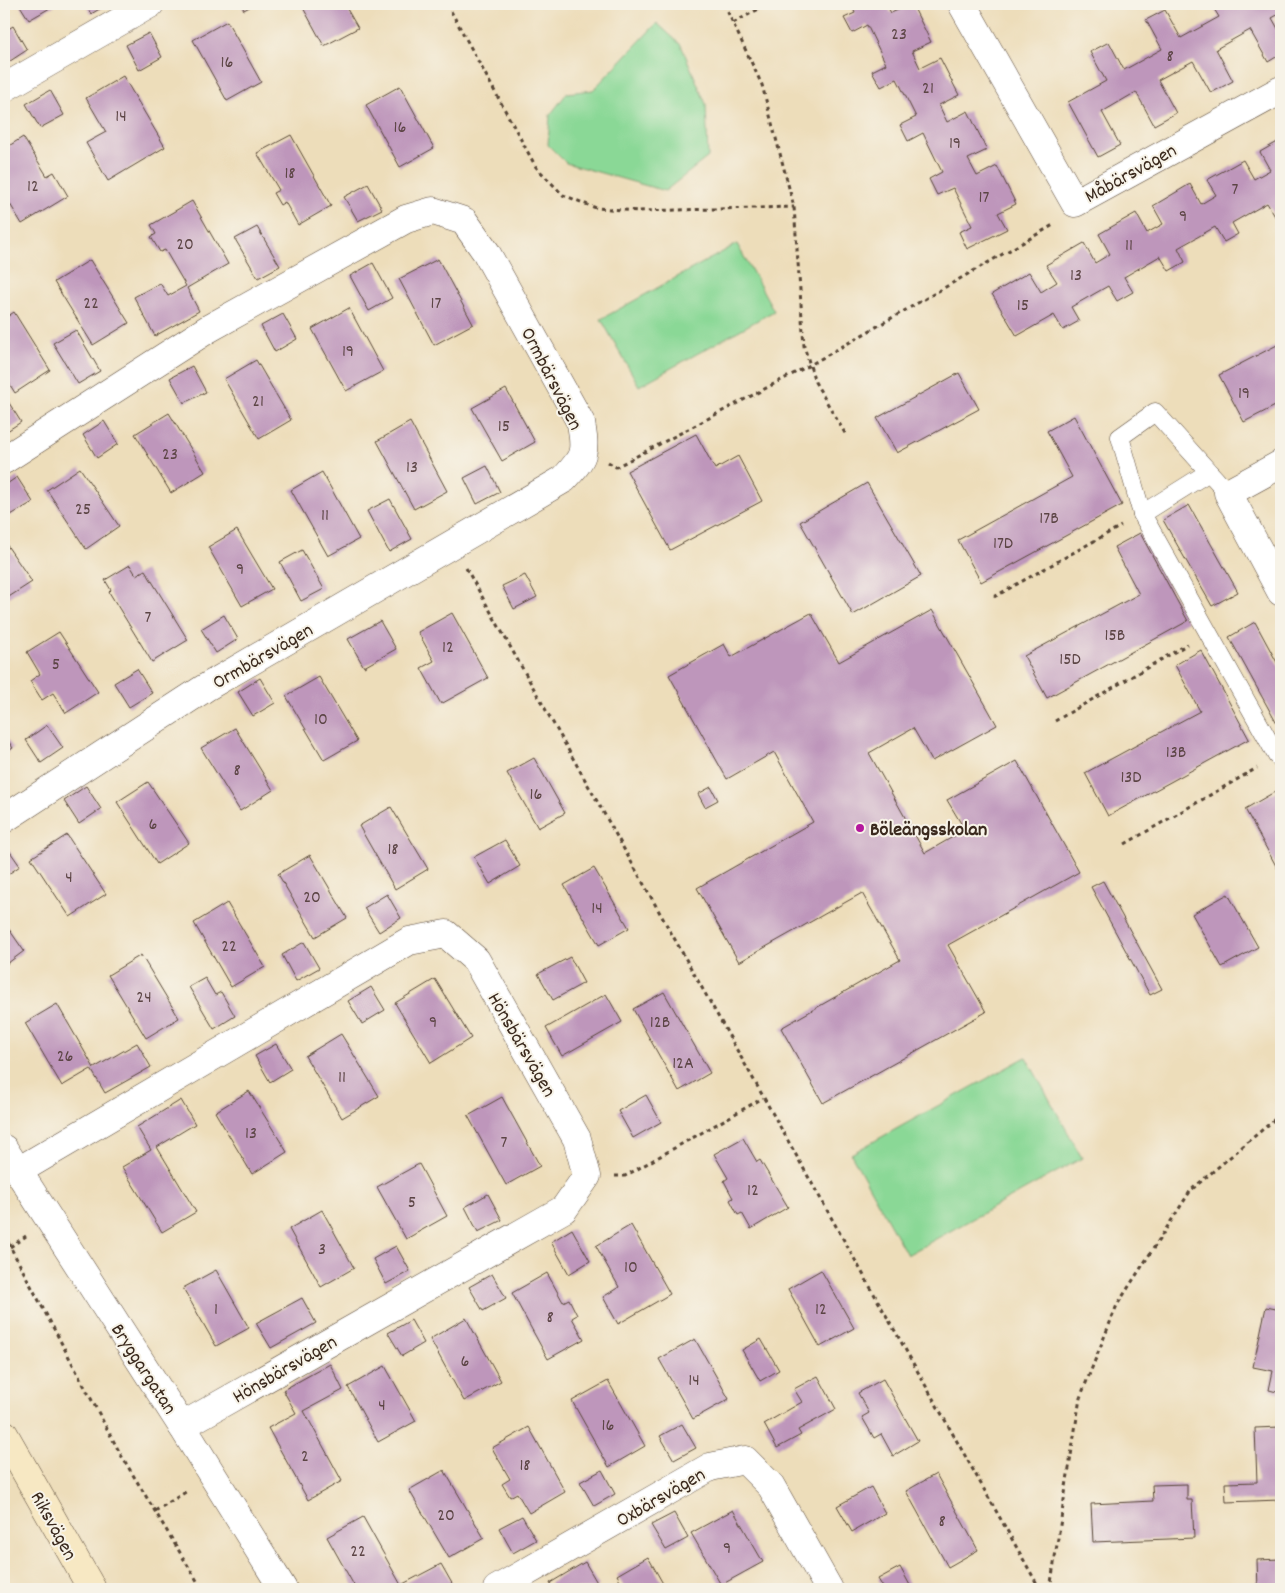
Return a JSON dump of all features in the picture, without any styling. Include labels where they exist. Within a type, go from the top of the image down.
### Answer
[{"type":"street","points":[[4,88],[150,4]]},
{"type":"street","name":"Måbärsvägen","points":[[962,4],[1075,203],[1281,90]]},
{"type":"street","name":"Ormbärsvägen","points":[[4,460],[208,329],[406,219],[433,211],[464,221],[486,252],[581,423],[585,447],[578,463],[564,479],[205,688],[4,819]]},
{"type":"street","points":[[1281,464],[1228,493],[1281,592]]},
{"type":"street","name":"Hönsbärsvägen","points":[[11,1160],[409,941],[446,934],[476,960],[577,1139],[587,1176],[564,1209],[182,1426]]},
{"type":"street","name":"Bryggargatan","points":[[11,1160],[182,1426],[283,1589]]},
{"type":"street","name":"Riksvägen","points":[[4,1434],[92,1589]]},
{"type":"street","name":"Oxbärsvägen","points":[[497,1589],[710,1467],[745,1460],[771,1486],[829,1589]]},
{"type":"lane","points":[[1228,493],[1154,412],[1120,437],[1142,514],[1208,633],[1277,748]]},
{"type":"lane","points":[[1142,514],[1209,472]]},
{"type":"path","points":[[447,4],[536,167],[563,195],[596,208],[638,210],[794,207]]},
{"type":"path","points":[[724,4],[762,85],[794,207],[804,346],[815,382],[846,435]]},
{"type":"path","points":[[733,23],[768,4]]},
{"type":"path","points":[[585,447],[616,467],[810,365],[1060,220],[1075,203]]},
{"type":"path","points":[[994,597],[1142,514]]},
{"type":"path","points":[[452,543],[1040,1589]]},
{"type":"path","points":[[1055,721],[1208,633]]},
{"type":"path","points":[[1125,844],[1277,748]]},
{"type":"path","points":[[587,1176],[625,1176],[764,1098]]},
{"type":"path","points":[[1050,1589],[1080,1398],[1117,1305],[1191,1190],[1281,1114]]},
{"type":"path","points":[[4,1236],[121,1455],[202,1589]]},
{"type":"path","points":[[155,1511],[212,1476]]},
{"type":"green space","points":[[657,23],[681,45],[706,104],[708,157],[665,191],[566,163],[548,145],[550,115],[567,93],[593,90]]},
{"type":"green space","points":[[737,244],[774,311],[639,386],[601,319]]},
{"type":"green space","points":[[1026,1057],[1082,1158],[907,1255],[851,1154]]},
{"type":"building","points":[[19,4],[57,4],[29,20]]},
{"type":"building","points":[[85,4],[108,4],[91,14]]},
{"type":"building","points":[[241,4],[255,4],[244,10]]},
{"type":"building","points":[[301,4],[344,4],[358,28],[324,46]]},
{"type":"building","points":[[851,4],[886,4],[891,13],[912,4],[931,42],[912,51],[920,68],[940,58],[959,95],[939,105],[947,122],[968,111],[987,150],[968,159],[977,176],[997,166],[1016,204],[998,213],[1007,229],[967,249],[959,232],[972,226],[953,188],[937,195],[929,179],[942,172],[923,133],[908,141],[900,125],[916,117],[897,79],[881,87],[872,71],[886,64],[867,25],[852,33],[844,18],[855,13]]},
{"type":"building","points":[[1211,4],[1236,4],[1237,6],[1242,4],[1281,4],[1281,13],[1272,18],[1281,34],[1281,54],[1268,62],[1250,30],[1216,49],[1233,81],[1211,93],[1193,61],[1158,80],[1176,113],[1154,125],[1136,92],[1102,112],[1120,145],[1098,157],[1068,102],[1106,81],[1090,52],[1109,42],[1124,70],[1162,49],[1146,20],[1165,10],[1181,38],[1219,17]]},
{"type":"building","points":[[227,21],[261,82],[227,101],[193,40]]},
{"type":"building","points":[[13,26],[27,50],[4,65],[4,32]]},
{"type":"building","points":[[149,33],[162,57],[139,70],[126,45]]},
{"type":"building","points":[[123,76],[165,147],[108,181],[86,143],[106,132],[86,98]]},
{"type":"building","points":[[400,86],[434,148],[400,167],[366,105]]},
{"type":"building","points":[[50,90],[64,115],[40,128],[26,104]]},
{"type":"building","points":[[291,135],[331,206],[298,225],[285,202],[280,205],[273,193],[279,190],[257,153]]},
{"type":"building","points":[[23,137],[47,176],[54,172],[68,196],[22,224],[4,194],[4,149]]},
{"type":"building","points":[[1281,140],[1281,215],[1276,218],[1267,203],[1232,223],[1238,234],[1224,242],[1215,227],[1178,248],[1185,262],[1169,271],[1160,256],[1124,277],[1133,292],[1117,301],[1108,286],[1071,307],[1079,321],[1063,330],[1054,315],[1017,336],[992,294],[1029,272],[1041,292],[1057,282],[1046,265],[1084,243],[1095,263],[1110,254],[1099,234],[1136,213],[1147,233],[1163,224],[1153,206],[1190,184],[1201,204],[1216,195],[1207,180],[1243,160],[1254,179],[1270,170],[1260,152]]},
{"type":"building","points":[[368,184],[382,209],[358,221],[344,197]]},
{"type":"building","points":[[192,201],[228,264],[187,288],[199,311],[155,336],[134,297],[160,283],[168,296],[186,286],[165,250],[160,252],[151,237],[156,234],[151,225]]},
{"type":"building","points":[[257,227],[280,266],[258,278],[235,239]]},
{"type":"building","points":[[438,259],[473,324],[434,345],[399,279]]},
{"type":"building","points":[[90,260],[129,323],[93,345],[54,282]]},
{"type":"building","points":[[373,263],[392,298],[369,311],[350,276]]},
{"type":"building","points":[[349,308],[383,371],[346,391],[312,329]]},
{"type":"building","points":[[14,312],[50,370],[15,393],[4,375],[4,319]]},
{"type":"building","points":[[283,314],[297,339],[275,352],[261,326]]},
{"type":"building","points":[[76,330],[100,371],[78,384],[53,343]]},
{"type":"building","points":[[1281,343],[1281,403],[1244,422],[1219,375]]},
{"type":"building","points":[[256,360],[291,420],[259,439],[224,379]]},
{"type":"building","points":[[192,366],[206,392],[184,403],[170,378]]},
{"type":"building","points":[[959,373],[979,409],[897,453],[877,418]]},
{"type":"building","points":[[506,389],[535,442],[502,461],[472,408]]},
{"type":"building","points":[[4,395],[21,422],[4,433]]},
{"type":"building","points":[[169,413],[205,472],[171,493],[135,434]]},
{"type":"building","points":[[1074,416],[1122,505],[981,582],[958,540],[1072,477],[1047,431]]},
{"type":"building","points":[[104,421],[118,444],[97,458],[83,435]]},
{"type":"building","points":[[410,422],[447,491],[414,509],[377,441]]},
{"type":"building","points":[[696,434],[715,469],[738,456],[762,501],[670,550],[627,471]]},
{"type":"building","points":[[487,466],[500,492],[477,504],[464,478]]},
{"type":"building","points":[[80,468],[119,526],[86,549],[47,490]]},
{"type":"building","points":[[322,472],[359,539],[328,556],[291,490]]},
{"type":"building","points":[[17,477],[33,502],[9,516],[4,507],[4,486]]},
{"type":"building","points":[[867,483],[921,576],[853,615],[800,522]]},
{"type":"building","points":[[390,499],[412,539],[389,552],[367,511]]},
{"type":"building","points":[[1189,505],[1238,592],[1212,606],[1163,520]]},
{"type":"building","points":[[237,530],[272,589],[242,606],[208,547]]},
{"type":"building","points":[[1140,533],[1188,621],[1047,698],[1024,656],[1139,594],[1114,547]]},
{"type":"building","points":[[4,541],[32,582],[4,600]]},
{"type":"building","points":[[302,550],[324,589],[301,601],[280,562]]},
{"type":"building","points":[[130,565],[136,575],[145,570],[188,640],[152,662],[109,592],[111,590],[105,580]]},
{"type":"building","points":[[525,575],[537,597],[514,609],[502,586]]},
{"type":"building","points":[[932,610],[997,725],[932,761],[913,728],[869,753],[925,853],[965,830],[947,800],[1017,761],[1079,872],[948,945],[986,1012],[823,1103],[781,1028],[900,960],[862,893],[739,962],[697,888],[813,822],[774,752],[727,779],[669,675],[724,644],[731,657],[811,613],[839,662]]},
{"type":"building","points":[[452,613],[488,678],[441,704],[421,668],[434,661],[418,632]]},
{"type":"building","points":[[224,615],[238,639],[216,653],[201,629]]},
{"type":"building","points":[[380,621],[396,649],[364,667],[348,639]]},
{"type":"building","points":[[1255,622],[1281,670],[1281,722],[1277,724],[1229,637]]},
{"type":"building","points":[[59,632],[98,692],[66,713],[53,693],[42,700],[30,681],[40,674],[27,652]]},
{"type":"building","points":[[1201,650],[1249,739],[1108,816],[1085,773],[1200,711],[1175,665]]},
{"type":"building","points":[[137,669],[152,693],[129,707],[114,683]]},
{"type":"building","points":[[319,677],[357,741],[324,760],[286,696]]},
{"type":"building","points":[[260,678],[275,703],[253,716],[238,692]]},
{"type":"building","points":[[47,725],[63,748],[41,763],[26,740]]},
{"type":"building","points":[[235,728],[273,790],[240,811],[201,748]]},
{"type":"building","points":[[4,735],[13,748],[4,754]]},
{"type":"building","points":[[534,758],[565,813],[538,828],[507,773]]},
{"type":"building","points":[[148,782],[189,843],[157,864],[117,802]]},
{"type":"building","points":[[86,786],[101,809],[79,824],[64,801]]},
{"type":"building","points":[[711,787],[718,800],[705,807],[698,794]]},
{"type":"building","points":[[1278,790],[1281,796],[1281,875],[1245,809]]},
{"type":"building","points":[[391,807],[428,869],[395,889],[359,826]]},
{"type":"building","points":[[67,835],[106,894],[70,917],[31,858]]},
{"type":"building","points":[[505,840],[520,866],[490,884],[474,857]]},
{"type":"building","points":[[4,843],[20,866],[4,877]]},
{"type":"building","points":[[310,855],[347,918],[315,937],[278,874]]},
{"type":"building","points":[[594,868],[629,928],[599,945],[564,885]]},
{"type":"building","points":[[1103,881],[1162,989],[1150,995],[1091,887]]},
{"type":"building","points":[[387,894],[401,918],[379,932],[364,908]]},
{"type":"building","points":[[1228,894],[1258,947],[1222,967],[1192,914]]},
{"type":"building","points":[[227,903],[265,967],[231,987],[194,923]]},
{"type":"building","points":[[4,922],[24,951],[4,966]]},
{"type":"building","points":[[304,942],[319,968],[296,981],[282,955]]},
{"type":"building","points":[[141,955],[179,1018],[146,1038],[108,975]]},
{"type":"building","points":[[570,957],[584,983],[553,1000],[538,974]]},
{"type":"building","points":[[205,978],[215,995],[221,992],[235,1016],[214,1029],[189,987]]},
{"type":"building","points":[[435,979],[471,1038],[431,1063],[395,1003]]},
{"type":"building","points":[[371,987],[385,1010],[362,1024],[348,1001]]},
{"type":"building","points":[[664,992],[710,1073],[679,1091],[633,1009]]},
{"type":"building","points":[[606,994],[622,1022],[562,1056],[546,1028]]},
{"type":"building","points":[[57,1004],[94,1068],[137,1043],[151,1067],[105,1093],[91,1069],[62,1086],[25,1023]]},
{"type":"building","points":[[341,1034],[379,1096],[342,1118],[305,1056]]},
{"type":"building","points":[[276,1044],[291,1069],[270,1082],[255,1056]]},
{"type":"building","points":[[249,1091],[287,1152],[252,1174],[215,1112]]},
{"type":"building","points":[[646,1095],[661,1122],[633,1138],[618,1111]]},
{"type":"building","points":[[502,1097],[540,1166],[506,1185],[468,1116]]},
{"type":"building","points":[[181,1100],[195,1124],[157,1147],[196,1212],[162,1232],[122,1167],[151,1150],[137,1127]]},
{"type":"building","points":[[743,1138],[757,1162],[760,1160],[788,1207],[751,1229],[742,1213],[738,1215],[730,1200],[733,1198],[724,1181],[728,1178],[714,1154]]},
{"type":"building","points":[[419,1164],[447,1216],[406,1239],[377,1187]]},
{"type":"building","points":[[488,1194],[502,1220],[478,1232],[465,1207]]},
{"type":"building","points":[[322,1210],[354,1268],[321,1287],[289,1229]]},
{"type":"building","points":[[631,1225],[670,1294],[618,1324],[603,1297],[619,1287],[596,1246]]},
{"type":"building","points":[[572,1229],[590,1261],[569,1274],[551,1242]]},
{"type":"building","points":[[396,1246],[410,1271],[386,1284],[373,1259]]},
{"type":"building","points":[[216,1270],[249,1328],[216,1346],[183,1288]]},
{"type":"building","points":[[821,1270],[854,1328],[820,1347],[788,1289]]},
{"type":"building","points":[[547,1273],[563,1302],[569,1299],[577,1315],[572,1318],[584,1339],[548,1359],[512,1293]]},
{"type":"building","points":[[492,1274],[506,1298],[483,1311],[469,1287]]},
{"type":"building","points":[[302,1298],[316,1323],[271,1348],[256,1323]]},
{"type":"building","points":[[1266,1307],[1281,1310],[1281,1393],[1269,1390],[1273,1371],[1253,1367]]},
{"type":"building","points":[[466,1318],[501,1381],[464,1401],[430,1339]]},
{"type":"building","points":[[411,1320],[424,1343],[402,1356],[388,1333]]},
{"type":"building","points":[[695,1339],[729,1399],[693,1419],[659,1359]]},
{"type":"building","points":[[761,1339],[779,1370],[760,1381],[742,1350]]},
{"type":"building","points":[[330,1364],[343,1390],[304,1411],[342,1481],[308,1500],[268,1428],[296,1413],[283,1390]]},
{"type":"building","points":[[385,1366],[416,1421],[378,1442],[348,1387]]},
{"type":"building","points":[[818,1376],[836,1409],[798,1430],[801,1435],[777,1448],[764,1424],[802,1402],[794,1389]]},
{"type":"building","points":[[883,1379],[918,1441],[893,1456],[881,1434],[874,1438],[862,1417],[869,1413],[858,1393]]},
{"type":"building","points":[[608,1381],[645,1446],[609,1467],[572,1401]]},
{"type":"building","points":[[682,1424],[696,1448],[674,1460],[660,1436]]},
{"type":"building","points":[[529,1427],[565,1492],[529,1513],[517,1493],[510,1497],[502,1484],[510,1479],[492,1448]]},
{"type":"building","points":[[1281,1427],[1280,1500],[1226,1502],[1225,1483],[1257,1482],[1255,1428]]},
{"type":"building","points":[[444,1470],[484,1538],[449,1558],[409,1490]]},
{"type":"building","points":[[602,1470],[615,1494],[594,1506],[580,1482]]},
{"type":"building","points":[[936,1474],[978,1550],[948,1567],[906,1491]]},
{"type":"building","points":[[1187,1484],[1187,1500],[1192,1500],[1194,1538],[1093,1542],[1091,1504],[1153,1501],[1152,1485]]},
{"type":"building","points":[[871,1487],[885,1513],[852,1532],[837,1506]]},
{"type":"building","points":[[733,1510],[763,1562],[721,1585],[691,1533]]},
{"type":"building","points":[[674,1513],[688,1538],[666,1550],[651,1525]]},
{"type":"building","points":[[522,1516],[536,1540],[513,1553],[499,1528]]},
{"type":"building","points":[[363,1517],[401,1585],[441,1564],[454,1587],[451,1589],[356,1589],[327,1537]]},
{"type":"building","points":[[648,1557],[666,1589],[625,1589],[617,1575]]},
{"type":"building","points":[[1281,1559],[1281,1589],[1258,1589],[1257,1560]]},
{"type":"building","points":[[585,1562],[599,1586],[594,1589],[553,1589],[550,1583]]},
{"type":"building","points":[[900,1567],[912,1589],[884,1589],[878,1579]]},
{"type":"place","name":"Böleängsskolan","points":[[860,828]]}]
